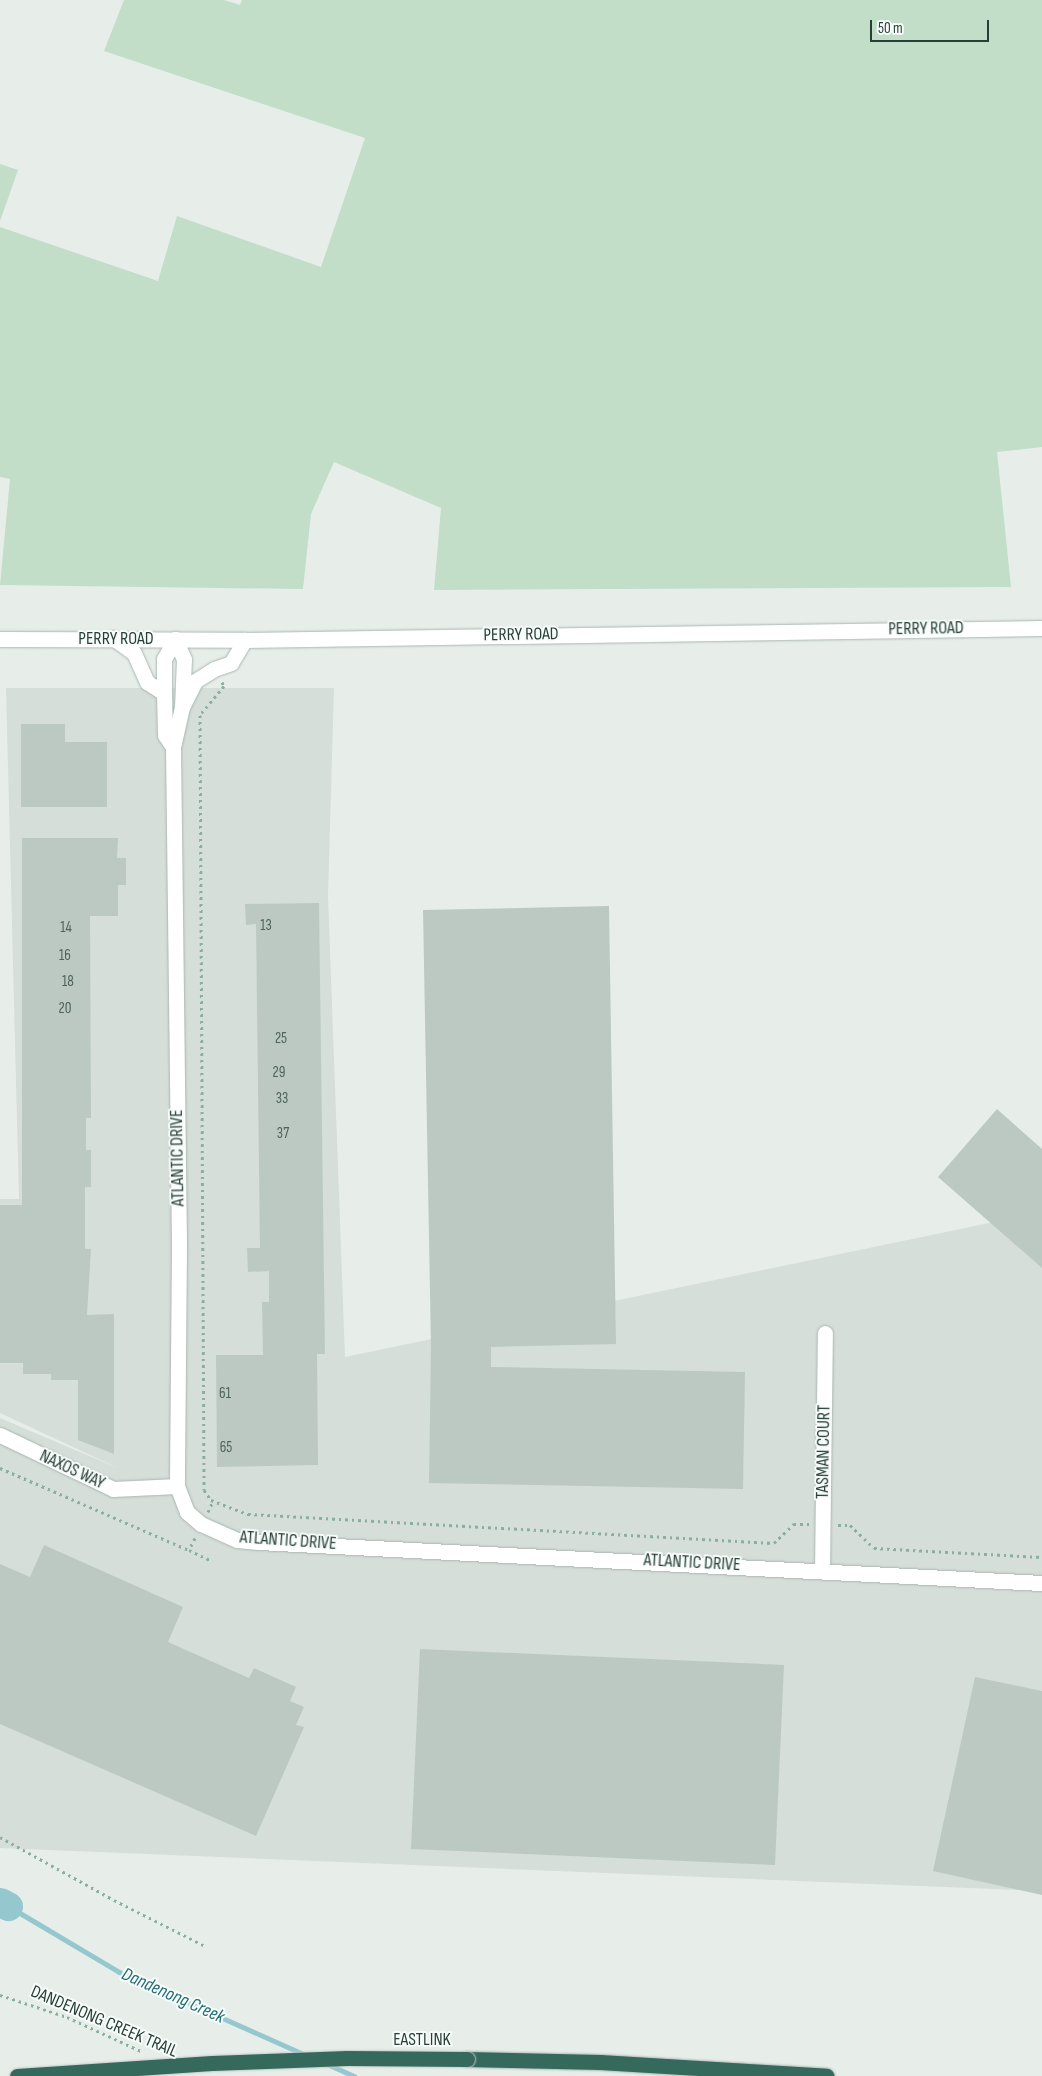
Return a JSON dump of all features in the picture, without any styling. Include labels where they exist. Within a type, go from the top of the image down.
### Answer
[{"type":"highway","name":"EASTLINK","points":[[17,2076],[212,2063],[347,2058],[600,2062],[827,2076]]},
{"type":"street","name":"PERRY ROAD","points":[[0,639],[245,640],[1042,628]]},
{"type":"street","points":[[113,638],[134,653],[146,682],[164,693]]},
{"type":"street","name":"ATLANTIC DRIVE","points":[[173,748],[165,736],[164,659],[174,639]]},
{"type":"street","name":"ATLANTIC DRIVE","points":[[174,639],[184,659],[182,707],[173,748],[179,1247],[177,1486],[187,1512],[201,1524],[237,1540],[1042,1583]]},
{"type":"street","points":[[182,707],[195,682],[214,669],[231,663],[245,640]]},
{"type":"street","name":"TASMAN COURT","points":[[822,1571],[825,1333]]},
{"type":"street","name":"NAXOS WAY","points":[[0,1436],[113,1489],[177,1486]]},
{"type":"path","points":[[214,669],[224,686],[200,715],[204,1490],[211,1500],[248,1514],[774,1543],[794,1524],[850,1525],[874,1548],[1042,1557]]},
{"type":"path","points":[[0,1468],[189,1550]]},
{"type":"path","points":[[0,1837],[114,1900],[205,1946]]},
{"type":"path","name":"DANDENONG CREEK TRAIL","points":[[0,1994],[67,2018],[145,2053]]},
{"type":"shaded area","points":[[6,688],[334,688],[328,896],[345,1357],[1042,1212],[1042,1891],[0,1848],[0,1418],[120,1469],[0,1413],[0,1199],[19,1199]]},
{"type":"green space","points":[[124,0],[224,0],[240,5],[242,0],[1042,0],[1042,447],[997,452],[1011,587],[434,590],[441,508],[334,462],[311,514],[303,589],[0,585],[10,479],[0,477],[0,227],[158,281],[177,216],[321,267],[365,138],[104,51]]},
{"type":"green space","points":[[0,164],[18,170],[0,221]]},
{"type":"building","points":[[21,724],[65,724],[65,742],[107,742],[107,807],[21,807]]},
{"type":"building","points":[[22,838],[118,838],[117,858],[126,858],[126,885],[118,885],[118,916],[90,916],[91,1118],[86,1118],[86,1150],[91,1150],[91,1187],[85,1187],[85,1249],[91,1249],[87,1315],[114,1314],[114,1454],[78,1440],[78,1380],[51,1380],[51,1374],[23,1374],[23,1363],[0,1363],[0,1205],[22,1205]]},
{"type":"building","points":[[319,903],[325,1354],[317,1354],[318,1465],[217,1467],[216,1355],[263,1355],[262,1302],[269,1302],[269,1271],[248,1272],[247,1248],[260,1248],[256,924],[246,925],[245,904]]},
{"type":"building","points":[[609,906],[616,1344],[491,1347],[491,1367],[745,1372],[743,1489],[429,1483],[431,1348],[423,910]]},
{"type":"building","points":[[997,1109],[1042,1149],[1042,1268],[938,1177]]},
{"type":"building","points":[[44,1545],[183,1607],[168,1642],[249,1678],[254,1668],[296,1687],[290,1701],[304,1707],[296,1725],[304,1727],[256,1836],[0,1724],[0,1564],[30,1577]]},
{"type":"building","points":[[420,1649],[784,1665],[775,1865],[411,1849]]},
{"type":"building","points":[[975,1677],[1042,1691],[1042,1895],[933,1871]]},
{"type":"waterway","name":"Dandenong Creek","points":[[0,1902],[8,1906]]},
{"type":"waterway","name":"Dandenong Creek","points":[[8,1906],[119,1972],[305,2055]]},
{"type":"waterway","name":"Dandenong Creek","points":[[327,2064],[354,2076]]}]
